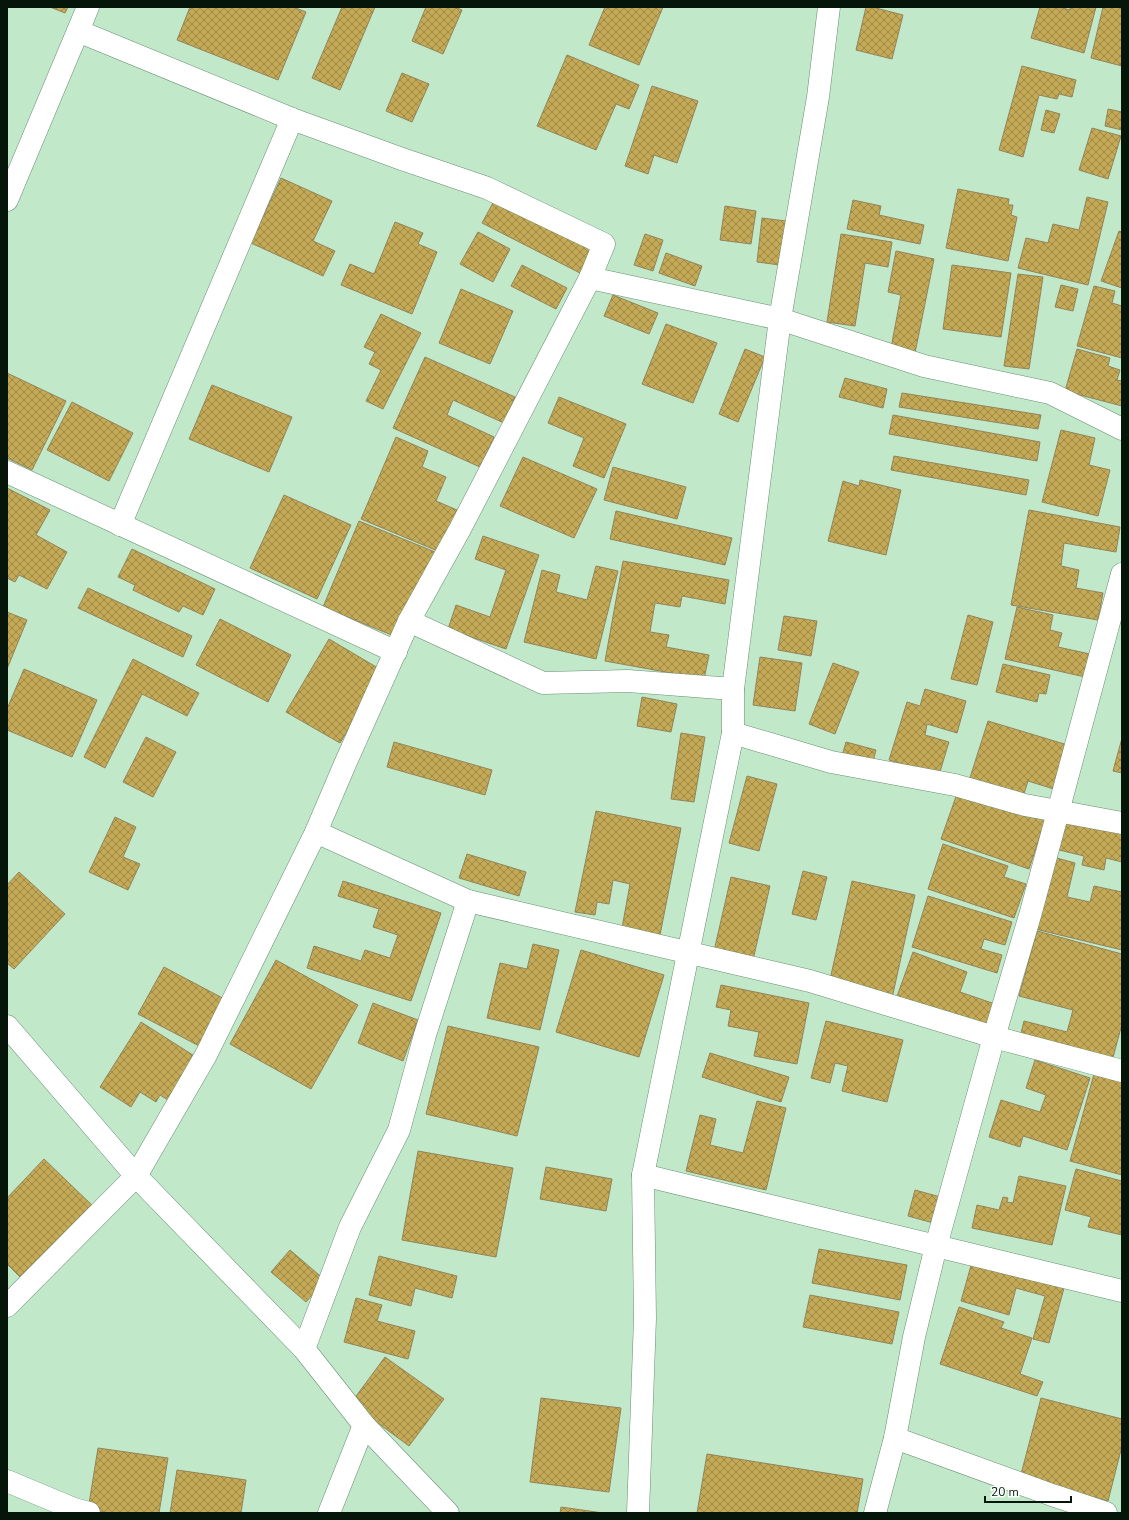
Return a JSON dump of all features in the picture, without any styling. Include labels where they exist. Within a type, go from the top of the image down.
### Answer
[{"type":"street","points":[[7,200],[88,7]]},
{"type":"street","points":[[638,1513],[645,1318],[643,1175],[734,733],[733,689],[780,319],[818,97],[829,7]]},
{"type":"street","points":[[7,1306],[136,1176],[206,1055],[316,832],[409,621],[460,529],[590,278],[604,244],[487,188],[292,119],[78,31]]},
{"type":"street","points":[[120,525],[292,119]]},
{"type":"street","points":[[590,278],[780,319],[924,366],[1050,393],[1122,429]]},
{"type":"street","points":[[7,472],[396,652]]},
{"type":"street","points":[[875,1513],[895,1438],[914,1337],[936,1246],[994,1037],[1031,912],[1122,574]]},
{"type":"street","points":[[409,621],[543,683],[628,681],[733,689]]},
{"type":"street","points":[[734,733],[831,762],[955,785],[1025,805],[1122,823]]},
{"type":"street","points":[[316,832],[468,901],[810,981],[994,1037],[1122,1071]]},
{"type":"street","points":[[304,1349],[350,1227],[399,1130],[425,1035],[468,901]]},
{"type":"street","points":[[7,1026],[136,1176],[304,1349],[364,1425],[448,1513]]},
{"type":"street","points":[[643,1175],[1122,1291]]},
{"type":"street","points":[[329,1513],[364,1425]]},
{"type":"street","points":[[895,1438],[1106,1513]]},
{"type":"street","points":[[7,1481],[89,1513]]},
{"type":"building","points":[[50,7],[68,7],[65,13]]},
{"type":"building","points":[[190,7],[293,7],[306,12],[278,80],[177,40]]},
{"type":"building","points":[[342,7],[375,7],[340,90],[312,78]]},
{"type":"building","points":[[426,7],[455,7],[462,10],[443,54],[412,41]]},
{"type":"building","points":[[605,7],[663,7],[639,65],[589,45]]},
{"type":"building","points":[[866,7],[872,7],[903,15],[892,59],[856,50]]},
{"type":"building","points":[[1040,7],[1059,7],[1070,10],[1070,7],[1096,7],[1084,53],[1031,38]]},
{"type":"building","points":[[1103,7],[1122,7],[1122,66],[1091,58]]},
{"type":"building","points":[[567,55],[639,85],[629,109],[616,104],[596,150],[537,126]]},
{"type":"building","points":[[1022,66],[1076,80],[1072,97],[1059,94],[1057,99],[1039,95],[1023,157],[999,150]]},
{"type":"building","points":[[402,73],[429,84],[412,122],[386,111]]},
{"type":"building","points":[[652,86],[698,101],[677,163],[654,155],[648,174],[625,166]]},
{"type":"building","points":[[1108,109],[1122,112],[1122,130],[1105,126]]},
{"type":"building","points":[[1046,110],[1060,114],[1054,133],[1041,130]]},
{"type":"building","points":[[1092,128],[1121,136],[1108,179],[1079,170]]},
{"type":"building","points":[[281,178],[332,201],[313,241],[335,251],[323,276],[251,243]]},
{"type":"building","points":[[958,189],[1009,199],[1008,205],[1013,205],[1011,215],[1017,217],[1008,261],[946,248]]},
{"type":"building","points":[[1087,197],[1108,202],[1088,285],[1018,268],[1026,238],[1048,243],[1053,224],[1079,230]]},
{"type":"building","points":[[853,200],[881,206],[879,215],[924,225],[920,244],[847,229]]},
{"type":"building","points":[[494,201],[592,250],[580,273],[482,223]]},
{"type":"building","points":[[725,206],[756,211],[751,244],[720,240]]},
{"type":"building","points":[[762,218],[786,221],[780,265],[757,262]]},
{"type":"building","points":[[395,222],[423,233],[418,244],[437,252],[412,314],[341,285],[350,264],[374,274]]},
{"type":"building","points":[[1119,231],[1122,232],[1122,288],[1101,281]]},
{"type":"building","points":[[478,232],[510,249],[493,282],[460,264]]},
{"type":"building","points":[[645,234],[663,240],[653,271],[634,265]]},
{"type":"building","points":[[841,234],[892,242],[888,267],[865,263],[855,326],[827,322]]},
{"type":"building","points":[[896,251],[934,259],[915,353],[891,348],[901,295],[888,292]]},
{"type":"building","points":[[666,253],[702,266],[695,286],[659,273]]},
{"type":"building","points":[[522,265],[567,288],[556,309],[511,286]]},
{"type":"building","points":[[952,265],[1011,273],[1001,337],[943,329]]},
{"type":"building","points":[[1018,274],[1043,277],[1029,369],[1004,366]]},
{"type":"building","points":[[1061,285],[1078,289],[1073,311],[1055,307]]},
{"type":"building","points":[[1094,286],[1115,291],[1112,303],[1122,306],[1122,358],[1077,346]]},
{"type":"building","points":[[461,289],[513,311],[490,364],[439,343]]},
{"type":"building","points":[[613,295],[658,313],[649,334],[604,316]]},
{"type":"building","points":[[381,314],[421,333],[383,409],[366,401],[381,370],[369,364],[375,352],[364,347]]},
{"type":"building","points":[[666,324],[717,343],[693,403],[642,384]]},
{"type":"building","points":[[745,349],[765,357],[738,422],[719,414]]},
{"type":"building","points":[[1077,349],[1110,358],[1108,366],[1120,370],[1117,380],[1122,381],[1122,406],[1065,391]]},
{"type":"building","points":[[425,357],[515,397],[504,423],[453,400],[447,415],[494,437],[480,467],[393,428]]},
{"type":"building","points":[[7,373],[66,401],[32,470],[7,458]]},
{"type":"building","points":[[845,378],[887,389],[883,408],[839,397]]},
{"type":"building","points":[[212,385],[292,417],[269,472],[189,439]]},
{"type":"building","points":[[902,393],[1041,415],[1038,429],[899,407]]},
{"type":"building","points":[[559,397],[626,424],[604,478],[573,466],[584,438],[548,423]]},
{"type":"building","points":[[72,402],[133,433],[109,481],[47,450]]},
{"type":"building","points":[[893,415],[1040,442],[1037,461],[889,434]]},
{"type":"building","points":[[1061,430],[1095,438],[1089,465],[1110,470],[1098,516],[1042,502]]},
{"type":"building","points":[[396,437],[428,451],[422,467],[446,477],[436,501],[457,510],[440,552],[361,519]]},
{"type":"building","points":[[894,456],[1029,480],[1026,495],[891,470]]},
{"type":"building","points":[[523,457],[597,489],[574,538],[500,506]]},
{"type":"building","points":[[613,467],[686,487],[677,519],[604,500]]},
{"type":"building","points":[[860,480],[901,490],[886,555],[828,541],[843,481],[859,486]]},
{"type":"building","points":[[7,488],[50,510],[36,535],[67,552],[47,589],[19,575],[15,582],[7,578]]},
{"type":"building","points":[[284,495],[351,525],[317,599],[250,568]]},
{"type":"building","points":[[1029,510],[1120,527],[1116,552],[1064,543],[1061,566],[1079,570],[1076,588],[1103,593],[1098,620],[1011,605]]},
{"type":"building","points":[[616,511],[732,538],[725,565],[610,539]]},
{"type":"building","points":[[359,521],[435,552],[399,638],[323,607]]},
{"type":"building","points":[[483,536],[539,555],[506,649],[448,629],[456,605],[490,617],[506,570],[475,559]]},
{"type":"building","points":[[132,549],[215,589],[203,615],[183,606],[179,612],[133,590],[135,585],[118,577]]},
{"type":"building","points":[[623,561],[729,580],[725,604],[682,596],[680,607],[655,603],[650,632],[669,635],[666,647],[709,655],[704,679],[605,661]]},
{"type":"building","points":[[596,566],[618,571],[596,659],[524,642],[542,570],[560,575],[556,592],[587,600]]},
{"type":"building","points":[[88,588],[192,636],[183,657],[78,608]]},
{"type":"building","points":[[1017,607],[1053,615],[1050,630],[1062,633],[1058,647],[1099,656],[1094,679],[1005,659]]},
{"type":"building","points":[[7,612],[27,620],[7,669]]},
{"type":"building","points":[[968,615],[993,622],[977,685],[951,679]]},
{"type":"building","points":[[784,616],[817,621],[811,656],[778,650]]},
{"type":"building","points":[[220,619],[291,655],[268,702],[196,665]]},
{"type":"building","points":[[329,639],[383,671],[340,743],[286,712]]},
{"type":"building","points":[[760,657],[802,663],[795,711],[753,705]]},
{"type":"building","points":[[133,659],[199,693],[187,716],[142,694],[105,768],[84,757]]},
{"type":"building","points":[[833,663],[859,672],[835,734],[809,724]]},
{"type":"building","points":[[1003,664],[1050,675],[1046,694],[1039,693],[1037,702],[996,692]]},
{"type":"building","points":[[24,669],[97,700],[72,757],[7,730],[7,709]]},
{"type":"building","points":[[925,689],[966,701],[957,733],[927,724],[925,735],[949,742],[939,775],[889,760],[907,702],[920,706]]},
{"type":"building","points":[[642,697],[677,704],[671,732],[637,726]]},
{"type":"building","points":[[988,721],[1071,746],[1057,790],[1028,781],[1022,800],[968,784]]},
{"type":"building","points":[[681,733],[705,737],[694,802],[671,799]]},
{"type":"building","points":[[146,737],[176,752],[153,797],[123,782]]},
{"type":"building","points":[[1122,738],[1122,773],[1113,771]]},
{"type":"building","points":[[394,742],[492,770],[485,795],[387,767]]},
{"type":"building","points":[[846,742],[876,750],[872,765],[842,756]]},
{"type":"building","points":[[747,776],[777,784],[759,851],[729,843]]},
{"type":"building","points":[[959,788],[1046,818],[1029,869],[941,839]]},
{"type":"building","points":[[596,811],[681,828],[660,935],[622,928],[630,884],[613,880],[609,904],[597,902],[595,915],[575,912]]},
{"type":"building","points":[[115,817],[136,827],[123,857],[140,864],[128,890],[89,872]]},
{"type":"building","points":[[1062,819],[1122,833],[1122,862],[1106,858],[1104,870],[1082,865],[1084,856],[1055,849]]},
{"type":"building","points":[[943,844],[1008,866],[1004,877],[1026,884],[1014,918],[928,889]]},
{"type":"building","points":[[467,854],[526,872],[519,896],[459,878]]},
{"type":"building","points":[[1053,857],[1075,863],[1067,897],[1090,902],[1094,886],[1122,892],[1122,950],[1035,929]]},
{"type":"building","points":[[803,871],[827,877],[816,920],[792,914]]},
{"type":"building","points":[[19,872],[65,914],[14,969],[7,963],[7,885]]},
{"type":"building","points":[[731,877],[770,886],[753,960],[714,951]]},
{"type":"building","points":[[343,881],[441,913],[411,1001],[307,968],[314,946],[361,961],[365,950],[390,958],[398,935],[373,927],[379,909],[338,896]]},
{"type":"building","points":[[852,881],[915,895],[892,998],[829,984]]},
{"type":"building","points":[[928,896],[1012,922],[1005,945],[984,939],[981,949],[1002,955],[997,973],[912,947]]},
{"type":"building","points":[[1037,931],[1122,954],[1122,1024],[1112,1061],[1020,1037],[1024,1021],[1067,1032],[1073,1010],[1019,996]]},
{"type":"building","points":[[533,944],[559,950],[540,1030],[487,1018],[500,963],[527,969]]},
{"type":"building","points":[[581,950],[664,975],[639,1057],[556,1032]]},
{"type":"building","points":[[913,952],[967,972],[960,992],[995,1004],[985,1031],[896,999]]},
{"type":"building","points":[[276,960],[358,1005],[311,1089],[230,1044]]},
{"type":"building","points":[[164,967],[230,1002],[205,1049],[138,1014]]},
{"type":"building","points":[[721,985],[809,1003],[797,1064],[754,1056],[759,1032],[728,1026],[731,1010],[716,1007]]},
{"type":"building","points":[[373,1003],[418,1020],[403,1061],[358,1043]]},
{"type":"building","points":[[826,1021],[903,1040],[887,1102],[842,1091],[848,1066],[835,1063],[830,1083],[811,1078]]},
{"type":"building","points":[[141,1022],[196,1057],[168,1100],[160,1095],[156,1102],[140,1092],[131,1107],[100,1087]]},
{"type":"building","points":[[448,1026],[539,1047],[517,1136],[426,1114]]},
{"type":"building","points":[[710,1053],[789,1077],[781,1102],[702,1077]]},
{"type":"building","points":[[1035,1060],[1090,1078],[1067,1150],[1023,1136],[1020,1147],[989,1137],[1001,1100],[1040,1112],[1046,1095],[1026,1088]]},
{"type":"building","points":[[1094,1074],[1122,1081],[1122,1175],[1070,1161]]},
{"type":"building","points":[[757,1101],[786,1108],[766,1190],[686,1171],[700,1115],[716,1119],[710,1145],[743,1153]]},
{"type":"building","points":[[418,1151],[513,1168],[496,1257],[402,1240]]},
{"type":"building","points":[[44,1159],[95,1208],[24,1281],[7,1264],[7,1198]]},
{"type":"building","points":[[546,1167],[612,1179],[606,1211],[540,1199]]},
{"type":"building","points":[[1076,1169],[1122,1181],[1122,1235],[1088,1227],[1091,1217],[1065,1210]]},
{"type":"building","points":[[1019,1176],[1066,1186],[1052,1245],[972,1228],[977,1205],[999,1210],[1003,1197],[1008,1198],[1007,1202],[1013,1203]]},
{"type":"building","points":[[915,1190],[944,1198],[937,1224],[908,1216]]},
{"type":"building","points":[[819,1249],[907,1265],[900,1300],[812,1283]]},
{"type":"building","points":[[290,1250],[325,1280],[306,1302],[271,1272]]},
{"type":"building","points":[[379,1256],[457,1276],[452,1298],[415,1288],[411,1306],[369,1295]]},
{"type":"building","points":[[972,1262],[1064,1288],[1049,1343],[1033,1339],[1045,1296],[1016,1288],[1009,1315],[961,1301]]},
{"type":"building","points":[[810,1295],[899,1312],[892,1344],[803,1327]]},
{"type":"building","points":[[356,1298],[382,1305],[377,1321],[415,1331],[408,1359],[344,1342]]},
{"type":"building","points":[[959,1307],[1004,1322],[1001,1328],[1032,1338],[1020,1374],[1043,1382],[1037,1396],[940,1364]]},
{"type":"building","points":[[385,1357],[444,1399],[409,1446],[351,1403]]},
{"type":"building","points":[[541,1398],[621,1408],[609,1492],[530,1482]]},
{"type":"building","points":[[1041,1398],[1122,1419],[1122,1446],[1108,1501],[1020,1478]]},
{"type":"building","points":[[98,1448],[168,1458],[159,1513],[111,1513],[88,1510]]},
{"type":"building","points":[[707,1454],[863,1479],[857,1513],[697,1513]]},
{"type":"building","points":[[177,1470],[246,1480],[241,1513],[170,1513]]},
{"type":"building","points":[[561,1507],[603,1513],[560,1513]]}]
